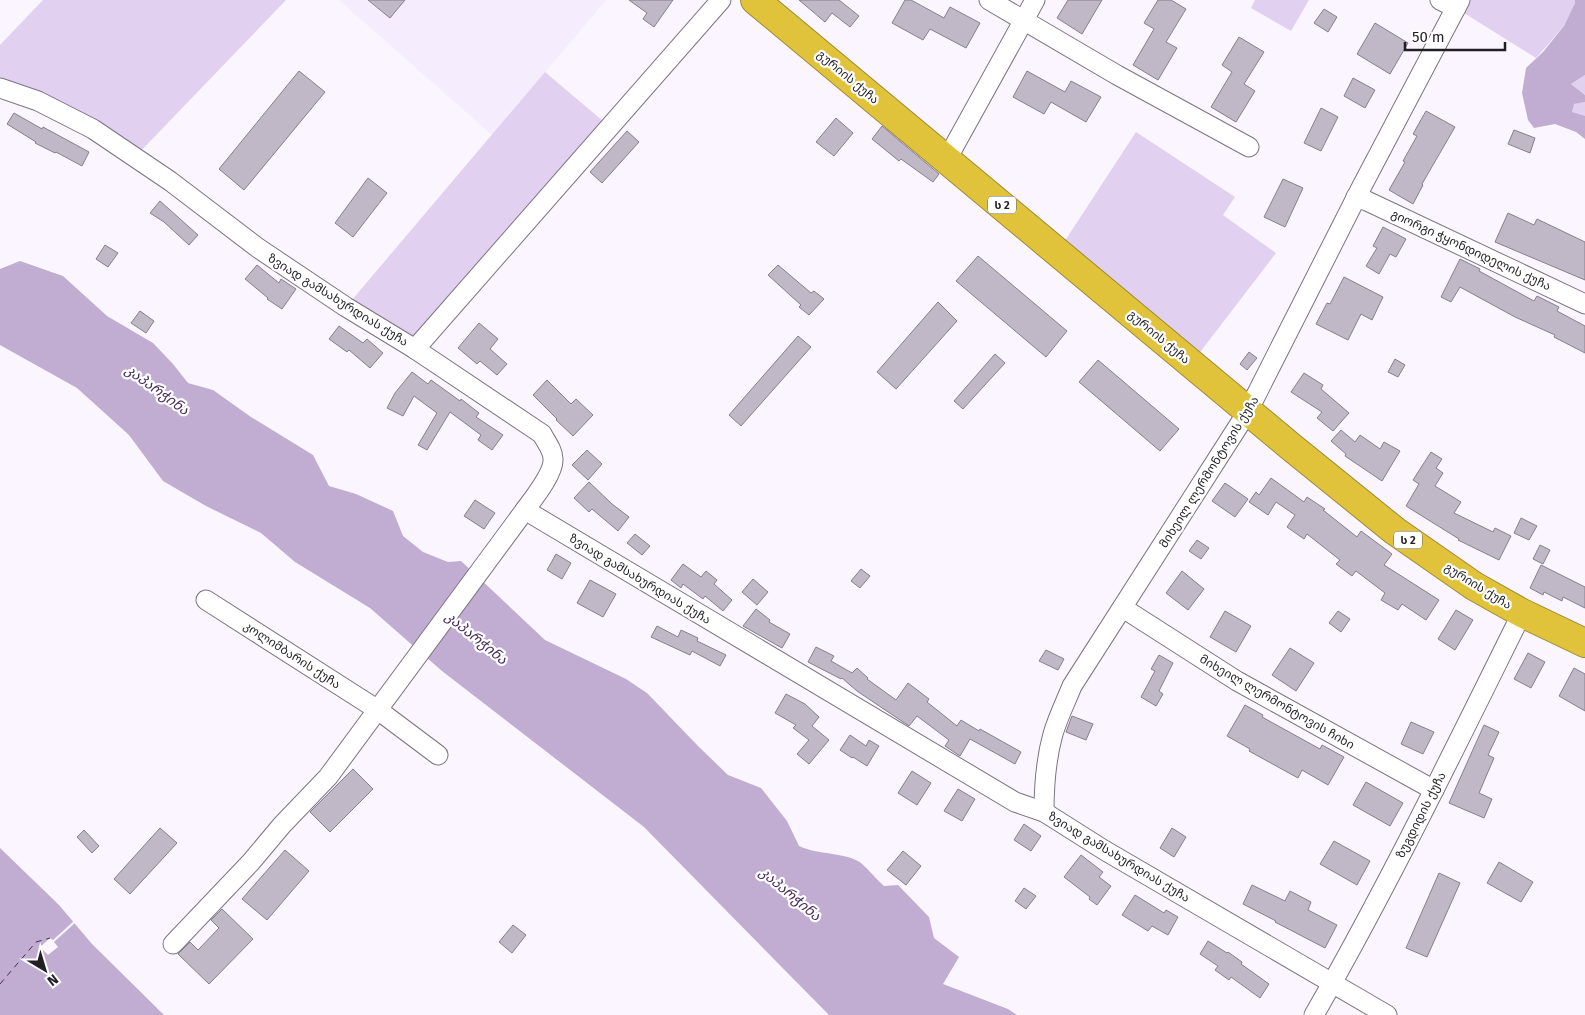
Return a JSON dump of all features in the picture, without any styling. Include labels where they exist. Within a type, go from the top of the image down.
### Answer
[{"type":"highway","name":"გურიის ქუჩა","points":[[754,0],[1395,532],[1474,586],[1522,613],[1585,643]]},
{"type":"street","points":[[416,349],[721,0]]},
{"type":"street","points":[[989,0],[1117,75],[1249,147]]},
{"type":"street","points":[[947,159],[1035,0]]},
{"type":"street","name":"მიხეილ ლერმონტოვის ქუჩა","points":[[1044,812],[1044,791],[1053,732],[1072,686],[1248,411],[1452,3]]},
{"type":"street","name":"ზვიად გამსახურდიას ქუჩა","points":[[0,88],[38,102],[92,129],[170,181],[258,248],[346,308],[416,349],[542,434],[550,447],[554,460],[548,476],[524,510],[1015,802],[1044,812],[1387,1015]]},
{"type":"street","name":"გიორგი ჭყონდიდელის ქუჩა","points":[[1356,198],[1367,201],[1585,304]]},
{"type":"street","points":[[174,944],[328,777],[524,510]]},
{"type":"street","name":"კოლიმბარის ქუჩა","points":[[206,600],[378,710],[438,755]]},
{"type":"street","name":"მიხეილ ლერმონტოვის ჩიხი","points":[[1123,608],[1237,681],[1434,790]]},
{"type":"street","name":"ზუგდიდის ქუჩა","points":[[1314,1015],[1434,790],[1522,613]]},
{"type":"shaded area","points":[[43,0],[286,0],[135,157],[0,88],[0,45]]},
{"type":"shaded area","points":[[339,0],[606,0],[492,135]]},
{"type":"shaded area","points":[[1255,0],[1309,0],[1291,31],[1251,8]]},
{"type":"shaded area","points":[[1460,0],[1575,0],[1575,3],[1564,26],[1536,58],[1456,8]]},
{"type":"shaded area","points":[[545,72],[610,127],[415,349],[346,307]]},
{"type":"shaded area","points":[[1585,75],[1585,95],[1571,84]]},
{"type":"shaded area","points":[[1585,102],[1585,116],[1572,113],[1573,104]]},
{"type":"shaded area","points":[[1136,132],[1235,197],[1223,215],[1276,253],[1191,364],[1057,253]]},
{"type":"water","points":[[1575,0],[1585,0],[1585,75],[1571,84],[1585,95],[1585,102],[1574,104],[1572,112],[1585,116],[1585,139],[1576,132],[1555,124],[1534,128],[1528,120],[1522,93],[1526,68],[1543,52],[1564,26]]},
{"type":"water","name":"კაპარჭინა","points":[[20,261],[63,276],[107,316],[153,343],[188,383],[213,390],[251,417],[313,455],[329,486],[356,494],[393,511],[403,536],[423,552],[448,562],[461,561],[545,640],[626,679],[647,693],[728,775],[761,788],[787,821],[799,846],[855,859],[884,886],[898,885],[929,917],[934,938],[959,957],[943,984],[1008,1009],[1017,1015],[829,1015],[644,827],[442,671],[370,608],[295,562],[261,533],[206,506],[163,481],[129,435],[77,388],[0,345],[0,269]]},
{"type":"water","points":[[0,848],[59,905],[92,944],[164,1015],[0,1015]]},
{"type":"pier","points":[[75,920],[76,922],[54,942],[58,947],[48,955],[40,947],[50,938],[53,940]]},
{"type":"building","points":[[368,0],[405,0],[390,18]]},
{"type":"building","points":[[629,0],[673,0],[654,27],[643,19],[647,13]]},
{"type":"building","points":[[799,0],[839,0],[859,16],[850,27],[832,13],[825,22]]},
{"type":"building","points":[[905,0],[911,0],[944,18],[950,7],[980,23],[966,48],[930,29],[923,40],[892,23]]},
{"type":"building","points":[[1068,0],[1102,0],[1082,34],[1057,18]]},
{"type":"building","points":[[1158,0],[1171,0],[1186,9],[1166,42],[1177,48],[1158,80],[1133,65],[1154,29],[1144,23]]},
{"type":"building","points":[[1324,9],[1337,17],[1328,32],[1314,23]]},
{"type":"building","points":[[1375,23],[1408,43],[1390,74],[1357,54]]},
{"type":"building","points":[[1239,37],[1264,52],[1244,84],[1255,91],[1236,122],[1211,107],[1232,72],[1222,65]]},
{"type":"building","points":[[299,71],[325,92],[244,190],[219,169]]},
{"type":"building","points":[[1027,71],[1065,92],[1071,81],[1101,97],[1086,122],[1051,102],[1044,114],[1013,97]]},
{"type":"building","points":[[1353,78],[1375,90],[1365,108],[1344,96]]},
{"type":"building","points":[[1321,108],[1338,117],[1321,151],[1304,143]]},
{"type":"building","points":[[1426,111],[1455,127],[1422,184],[1413,204],[1389,190],[1405,162],[1403,161],[1417,136],[1413,134]]},
{"type":"building","points":[[14,113],[89,152],[82,166],[35,143],[7,124]]},
{"type":"building","points":[[836,118],[853,133],[834,156],[816,142]]},
{"type":"building","points":[[882,126],[939,174],[933,182],[901,159],[899,161],[872,139]]},
{"type":"building","points":[[1514,130],[1535,138],[1530,153],[1508,144]]},
{"type":"building","points":[[627,131],[639,142],[602,183],[590,172]]},
{"type":"building","points":[[368,178],[387,193],[353,237],[335,223]]},
{"type":"building","points":[[1283,179],[1303,188],[1285,227],[1264,217]]},
{"type":"building","points":[[160,201],[198,235],[189,245],[164,222],[150,213]]},
{"type":"building","points":[[1508,213],[1534,225],[1537,219],[1585,242],[1585,280],[1495,242]]},
{"type":"building","points":[[1383,227],[1406,239],[1396,257],[1390,254],[1379,274],[1366,266],[1377,248],[1373,246]]},
{"type":"building","points":[[105,245],[118,253],[108,267],[96,259]]},
{"type":"building","points":[[978,256],[1067,331],[1046,357],[956,281]]},
{"type":"building","points":[[1460,259],[1534,301],[1537,296],[1559,307],[1557,311],[1585,326],[1585,353],[1554,337],[1555,335],[1515,317],[1460,287],[1451,302],[1441,297]]},
{"type":"building","points":[[257,265],[279,283],[281,279],[296,289],[282,309],[267,299],[245,279]]},
{"type":"building","points":[[778,265],[811,293],[814,291],[824,299],[809,315],[799,307],[801,305],[768,275]]},
{"type":"building","points":[[1344,277],[1383,297],[1372,320],[1361,314],[1348,340],[1316,324],[1327,303],[1330,304]]},
{"type":"building","points":[[938,302],[957,321],[896,389],[877,372]]},
{"type":"building","points":[[140,311],[154,321],[146,333],[131,323]]},
{"type":"building","points":[[479,323],[498,339],[490,349],[507,364],[497,375],[480,361],[477,364],[458,348]]},
{"type":"building","points":[[339,326],[363,343],[367,339],[383,353],[370,368],[349,350],[347,352],[329,339]]},
{"type":"building","points":[[798,336],[811,347],[741,426],[729,415]]},
{"type":"building","points":[[1249,352],[1257,358],[1247,370],[1240,364]]},
{"type":"building","points":[[995,354],[1005,363],[963,409],[954,401]]},
{"type":"building","points":[[1395,359],[1405,365],[1398,377],[1388,372]]},
{"type":"building","points":[[1098,360],[1179,429],[1160,451],[1079,382]]},
{"type":"building","points":[[412,372],[428,384],[431,380],[460,401],[461,399],[479,413],[476,417],[503,435],[492,450],[478,440],[481,435],[450,412],[427,450],[418,445],[437,413],[414,396],[403,416],[387,408],[395,393]]},
{"type":"building","points":[[1304,373],[1323,385],[1321,389],[1349,413],[1333,431],[1317,418],[1322,412],[1291,392]]},
{"type":"building","points":[[547,380],[571,404],[576,399],[593,415],[573,436],[533,395]]},
{"type":"building","points":[[1341,430],[1355,442],[1360,435],[1380,449],[1384,442],[1400,451],[1382,481],[1345,456],[1346,454],[1331,441]]},
{"type":"building","points":[[587,450],[602,464],[588,480],[572,465]]},
{"type":"building","points":[[1431,452],[1442,459],[1436,468],[1443,473],[1435,486],[1461,502],[1454,513],[1493,532],[1495,528],[1511,536],[1499,560],[1458,540],[1406,506],[1419,484],[1413,480]]},
{"type":"building","points":[[1271,478],[1304,502],[1307,497],[1325,509],[1323,510],[1357,537],[1361,531],[1392,554],[1384,565],[1439,600],[1426,620],[1402,604],[1398,610],[1381,600],[1385,593],[1356,571],[1352,576],[1336,564],[1340,560],[1307,534],[1304,539],[1287,527],[1295,515],[1276,502],[1268,515],[1249,502],[1256,492],[1259,495]]},
{"type":"building","points":[[589,482],[629,517],[618,531],[592,509],[589,512],[574,498]]},
{"type":"building","points":[[1225,483],[1248,499],[1235,517],[1212,501]]},
{"type":"building","points":[[475,500],[495,513],[484,529],[464,516]]},
{"type":"building","points":[[1521,518],[1537,526],[1529,540],[1514,533]]},
{"type":"building","points":[[635,534],[650,546],[642,555],[627,543]]},
{"type":"building","points":[[1197,540],[1209,548],[1201,559],[1189,551]]},
{"type":"building","points":[[1540,545],[1550,550],[1543,564],[1533,559]]},
{"type":"building","points":[[556,554],[571,563],[562,579],[547,570]]},
{"type":"building","points":[[683,564],[701,577],[706,571],[717,580],[714,584],[732,600],[723,611],[705,596],[703,599],[683,584],[681,588],[671,580]]},
{"type":"building","points":[[1541,565],[1585,587],[1585,608],[1563,597],[1562,601],[1544,592],[1543,595],[1530,588]]},
{"type":"building","points":[[861,569],[870,576],[860,588],[851,581]]},
{"type":"building","points":[[1182,571],[1204,589],[1188,610],[1166,593]]},
{"type":"building","points":[[753,579],[768,592],[757,605],[742,592]]},
{"type":"building","points":[[590,580],[616,594],[603,617],[577,603]]},
{"type":"building","points":[[756,609],[770,620],[769,622],[790,634],[782,648],[743,626]]},
{"type":"building","points":[[1456,610],[1473,620],[1455,650],[1438,639]]},
{"type":"building","points":[[1225,611],[1251,626],[1236,652],[1210,637]]},
{"type":"building","points":[[1338,611],[1350,619],[1341,632],[1329,623]]},
{"type":"building","points":[[657,626],[678,637],[681,630],[698,638],[697,641],[726,655],[720,666],[692,651],[690,655],[651,637]]},
{"type":"building","points":[[816,647],[834,656],[831,661],[852,673],[857,668],[867,679],[896,700],[908,683],[929,699],[927,702],[957,726],[961,720],[1021,752],[1015,764],[970,739],[960,756],[945,746],[949,740],[917,716],[909,726],[857,691],[842,678],[808,662]]},
{"type":"building","points":[[1290,648],[1314,663],[1296,691],[1272,675]]},
{"type":"building","points":[[1046,650],[1064,659],[1058,670],[1039,661]]},
{"type":"building","points":[[1528,653],[1545,662],[1531,688],[1514,679]]},
{"type":"building","points":[[1159,655],[1173,663],[1159,691],[1163,694],[1156,706],[1141,697],[1155,671],[1151,669]]},
{"type":"building","points":[[1574,668],[1585,674],[1585,711],[1559,696]]},
{"type":"building","points":[[786,694],[805,704],[819,717],[812,726],[829,740],[809,764],[797,754],[809,740],[793,728],[796,725],[775,713]]},
{"type":"building","points":[[1245,705],[1263,715],[1262,717],[1320,749],[1322,745],[1344,757],[1328,785],[1302,770],[1298,778],[1249,751],[1250,749],[1227,736]]},
{"type":"building","points":[[1072,716],[1093,724],[1086,740],[1066,732]]},
{"type":"building","points":[[1411,722],[1434,732],[1423,754],[1401,744]]},
{"type":"building","points":[[1484,725],[1499,732],[1488,755],[1494,758],[1479,793],[1492,799],[1484,818],[1449,803]]},
{"type":"building","points":[[850,735],[866,746],[869,740],[879,746],[867,766],[840,750]]},
{"type":"building","points":[[353,769],[373,789],[330,832],[310,812]]},
{"type":"building","points":[[912,771],[931,783],[917,805],[898,793]]},
{"type":"building","points":[[1366,782],[1403,803],[1390,826],[1353,805]]},
{"type":"building","points":[[958,789],[975,799],[962,821],[944,811]]},
{"type":"building","points":[[1024,824],[1041,836],[1031,851],[1014,840]]},
{"type":"building","points":[[160,828],[177,843],[130,894],[114,879]]},
{"type":"building","points":[[1172,828],[1186,837],[1174,857],[1160,848]]},
{"type":"building","points":[[84,830],[99,846],[92,853],[77,837]]},
{"type":"building","points":[[1334,841],[1370,861],[1357,885],[1320,864]]},
{"type":"building","points":[[285,850],[309,871],[267,920],[242,899]]},
{"type":"building","points":[[903,851],[921,866],[906,885],[887,870]]},
{"type":"building","points":[[1081,855],[1103,872],[1099,877],[1111,886],[1097,905],[1089,899],[1090,897],[1064,877]]},
{"type":"building","points":[[1499,862],[1533,882],[1521,902],[1487,883]]},
{"type":"building","points":[[1439,873],[1460,883],[1427,957],[1406,948]]},
{"type":"building","points":[[1252,885],[1285,901],[1290,891],[1311,902],[1308,910],[1337,925],[1325,948],[1243,904]]},
{"type":"building","points":[[1024,888],[1036,896],[1026,909],[1015,901]]},
{"type":"building","points":[[1135,895],[1164,913],[1166,910],[1178,917],[1168,935],[1152,926],[1148,931],[1122,915]]},
{"type":"building","points":[[222,909],[253,939],[209,984],[178,954],[190,942],[198,950],[219,928],[211,920]]},
{"type":"building","points":[[513,925],[526,935],[512,953],[499,942]]},
{"type":"building","points":[[1208,941],[1228,952],[1269,984],[1260,998],[1231,977],[1229,980],[1215,970],[1218,966],[1200,954]]},
{"type":"ferry route","points":[[0,984],[36,942],[50,938]]}]
